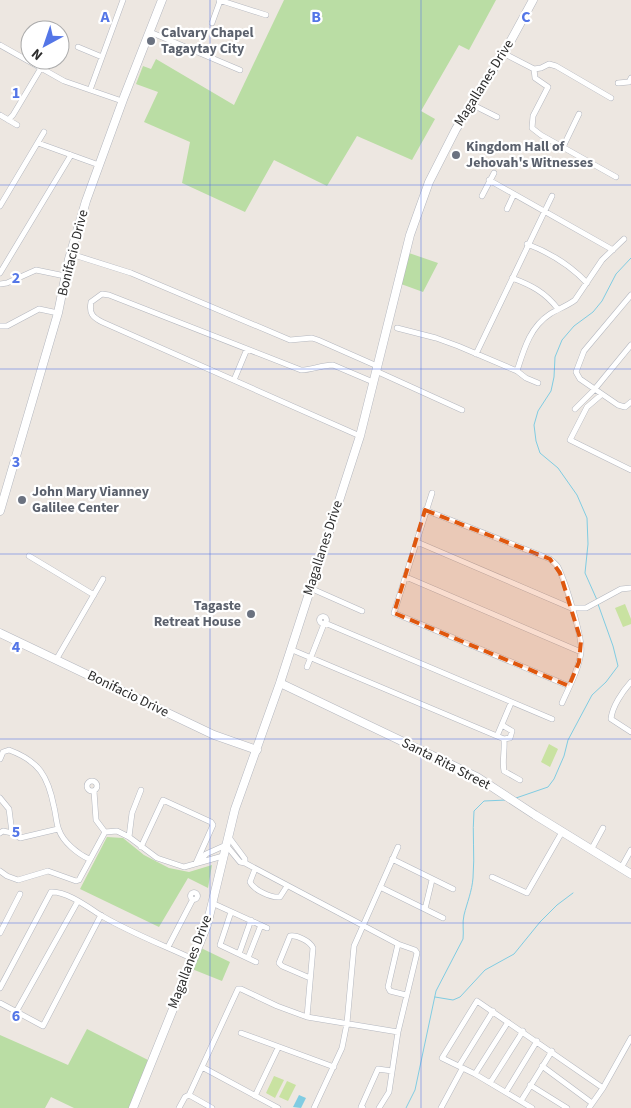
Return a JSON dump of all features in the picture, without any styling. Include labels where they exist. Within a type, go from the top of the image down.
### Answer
[{"type":"street","points":[[90,90],[123,0]]},
{"type":"street","name":"Bonifacio Drive","points":[[0,511],[58,313],[65,276],[86,201],[122,101],[162,0]]},
{"type":"street","points":[[212,23],[220,0],[266,14]]},
{"type":"street","name":"Magallanes Drive","points":[[133,1108],[207,924],[235,809],[280,683],[360,436],[377,369],[392,326],[410,235],[429,182],[471,104],[504,53],[534,0]]},
{"type":"street","points":[[150,32],[240,70]]},
{"type":"street","points":[[0,45],[20,56]]},
{"type":"street","points":[[78,47],[102,57]]},
{"type":"street","points":[[504,53],[534,69],[549,64],[556,66],[611,98]]},
{"type":"street","points":[[534,69],[535,78],[548,88],[532,116],[532,128],[616,177]]},
{"type":"street","points":[[8,120],[40,70]]},
{"type":"street","points":[[45,70],[64,81],[122,101]]},
{"type":"street","points":[[618,83],[629,82],[631,78]]},
{"type":"street","points":[[471,104],[497,117]]},
{"type":"street","points":[[563,147],[579,114]]},
{"type":"street","points":[[0,115],[16,125]]},
{"type":"street","points":[[0,206],[44,132]]},
{"type":"street","points":[[38,143],[99,165]]},
{"type":"street","points":[[0,273],[71,155]]},
{"type":"street","points":[[482,196],[494,173]]},
{"type":"street","points":[[490,180],[613,250]]},
{"type":"street","points":[[507,209],[514,194]]},
{"type":"street","points":[[476,354],[552,196]]},
{"type":"street","points":[[517,371],[526,343],[536,325],[543,318],[574,300],[602,260],[624,239]]},
{"type":"street","points":[[528,244],[565,263],[587,283]]},
{"type":"street","points":[[71,254],[132,273],[290,340],[312,338],[318,340],[462,410]]},
{"type":"street","points":[[0,284],[36,270],[65,276]]},
{"type":"street","points":[[512,278],[532,285],[545,294],[558,309]]},
{"type":"street","points":[[360,436],[102,322],[93,317],[89,310],[91,302],[102,294],[109,295],[301,370],[312,370],[326,364],[333,364],[374,382]]},
{"type":"street","points":[[631,295],[584,351],[576,372],[580,379],[618,405],[625,407],[631,402]]},
{"type":"street","points":[[0,326],[7,326],[39,309],[58,313]]},
{"type":"street","points":[[392,326],[436,338],[517,371],[526,378],[538,383]]},
{"type":"street","points":[[575,409],[594,390],[631,345]]},
{"type":"street","points":[[234,380],[247,349]]},
{"type":"street","points":[[601,394],[587,408],[570,440],[631,470]]},
{"type":"street","points":[[432,493],[425,510],[394,613],[569,686]]},
{"type":"street","points":[[425,510],[550,559],[556,564],[581,641],[581,652],[562,703]]},
{"type":"street","points":[[416,542],[571,608],[586,608],[621,589],[631,588]]},
{"type":"street","points":[[29,556],[94,594]]},
{"type":"street","points":[[406,577],[581,652]]},
{"type":"street","points":[[56,660],[103,579]]},
{"type":"street","points":[[310,588],[362,611]]},
{"type":"street","points":[[307,667],[325,623],[552,719]]},
{"type":"street","name":"Bonifacio Drive","points":[[0,633],[214,735],[257,750]]},
{"type":"street","points":[[290,649],[504,739],[510,738],[512,732],[502,725]]},
{"type":"street","name":"Santa Rita Street","points":[[280,683],[477,777],[631,874]]},
{"type":"street","points":[[630,685],[618,700],[611,720],[631,732]]},
{"type":"street","points":[[497,736],[511,703]]},
{"type":"street","points":[[504,739],[505,750],[502,763],[504,771],[520,780]]},
{"type":"street","points":[[0,759],[3,752],[8,750],[28,758],[40,769],[51,791],[58,829],[62,838],[83,856],[90,859]]},
{"type":"street","points":[[129,837],[132,813],[141,790]]},
{"type":"street","points":[[94,791],[96,820],[104,832]]},
{"type":"street","points":[[0,798],[9,809],[12,833]]},
{"type":"street","points":[[141,847],[163,800],[211,822],[213,825],[198,863]]},
{"type":"street","points":[[591,850],[603,828]]},
{"type":"street","points":[[0,833],[3,831],[12,833],[20,838],[58,829]]},
{"type":"street","points":[[104,832],[117,831],[129,837],[157,858],[184,867],[209,862],[223,856]]},
{"type":"street","points":[[0,872],[18,880],[48,871],[76,882],[104,832]]},
{"type":"street","points":[[492,877],[527,893],[562,832]]},
{"type":"street","points":[[228,836],[245,859],[245,863]]},
{"type":"street","points":[[198,863],[206,854],[226,845],[240,862],[398,944],[415,950],[417,953],[398,1032],[389,1092],[379,1108]]},
{"type":"street","points":[[314,1108],[342,1048],[347,1023],[354,946],[398,847]]},
{"type":"street","points":[[621,868],[631,850]]},
{"type":"street","points":[[392,859],[453,889]]},
{"type":"street","points":[[255,869],[250,882],[252,887],[275,898],[280,897],[287,886]]},
{"type":"street","points":[[425,909],[432,880]]},
{"type":"street","points":[[380,886],[443,918]]},
{"type":"street","points":[[0,988],[51,892],[57,892],[78,901],[101,915],[193,959]]},
{"type":"street","points":[[0,933],[20,894]]},
{"type":"street","points":[[168,948],[192,899]]},
{"type":"street","points":[[16,1012],[78,901]]},
{"type":"street","points":[[212,903],[267,928]]},
{"type":"street","points":[[231,912],[220,945],[256,962]]},
{"type":"street","points":[[0,1003],[43,1026],[101,915]]},
{"type":"street","points":[[239,954],[251,920]]},
{"type":"street","points":[[248,958],[261,925]]},
{"type":"street","points":[[307,1017],[313,948],[311,944],[295,936],[290,936],[279,963],[310,978]]},
{"type":"street","points":[[398,944],[388,987],[390,991],[406,995]]},
{"type":"street","points":[[179,1108],[202,1067],[238,989],[307,1017],[398,1032]]},
{"type":"street","points":[[532,1108],[475,1074],[442,1058],[477,1001],[604,1088]]},
{"type":"street","points":[[441,1108],[493,1011]]},
{"type":"street","points":[[475,1074],[508,1022]]},
{"type":"street","points":[[490,1083],[523,1031]]},
{"type":"street","points":[[241,1033],[334,1067]]},
{"type":"street","points":[[542,1066],[590,1106],[604,1088],[631,1038]]},
{"type":"street","points":[[506,1092],[537,1041]]},
{"type":"street","points":[[255,1096],[278,1048]]},
{"type":"street","points":[[521,1101],[552,1051]]},
{"type":"street","points":[[202,1067],[278,1108]]},
{"type":"street","points":[[362,1108],[360,1106],[378,1069],[392,1070]]},
{"type":"street","points":[[530,1085],[567,1108]]},
{"type":"street","points":[[188,1095],[212,1108]]},
{"type":"highlighted area","points":[[425,510],[550,559],[560,573],[581,641],[579,662],[569,686],[394,613]]},
{"type":"green space","points":[[284,0],[496,0],[469,50],[459,45],[421,111],[435,119],[412,160],[357,136],[327,186],[274,160],[245,212],[182,183],[190,142],[144,122],[158,92],[136,84],[143,66],[151,69],[156,59],[234,105]]},
{"type":"green space","points":[[409,253],[438,263],[423,292],[401,284]]},
{"type":"green space","points":[[625,604],[631,624],[623,627],[615,608]]},
{"type":"green space","points":[[549,744],[558,749],[550,767],[541,762]]},
{"type":"green space","points":[[107,837],[123,838],[144,855],[169,868],[189,872],[212,865],[208,888],[188,878],[159,927],[80,889]]},
{"type":"green space","points":[[201,948],[230,962],[222,981],[192,969]]},
{"type":"green space","points":[[87,1029],[148,1060],[130,1108],[74,1108],[51,1097],[45,1108],[0,1108],[0,1035],[68,1065]]},
{"type":"green space","points":[[274,1076],[284,1080],[275,1098],[266,1093]]},
{"type":"green space","points":[[287,1081],[296,1085],[288,1101],[279,1097]]},
{"type":"water","points":[[299,1095],[306,1098],[301,1108],[293,1107]]},
{"type":"waterway","points":[[597,600],[585,573],[588,544],[587,518],[577,495],[558,468],[540,453],[534,425],[538,411],[551,391],[555,357],[562,340],[574,326],[593,312],[602,301],[616,274],[631,258]]},
{"type":"waterway","points":[[516,798],[548,787],[554,779],[564,756],[568,740],[592,695],[606,682],[618,666],[598,604]]},
{"type":"waterway","points":[[406,1108],[415,1090],[436,991],[463,939],[463,918],[473,878],[474,811],[484,801],[507,800]]},
{"type":"waterway","points":[[435,997],[453,1000],[460,997],[485,970],[514,954],[540,922],[557,905],[573,893]]},
{"type":"place","name":"Calvary Chapel Tagaytay City","points":[[151,41]]},
{"type":"place","name":"Kingdom Hall of Jehovah's Witnesses","points":[[456,155]]},
{"type":"place","name":"John Mary Vianney Galilee Center","points":[[22,500]]},
{"type":"place","name":"Tagaste Retreat House","points":[[251,614]]}]
